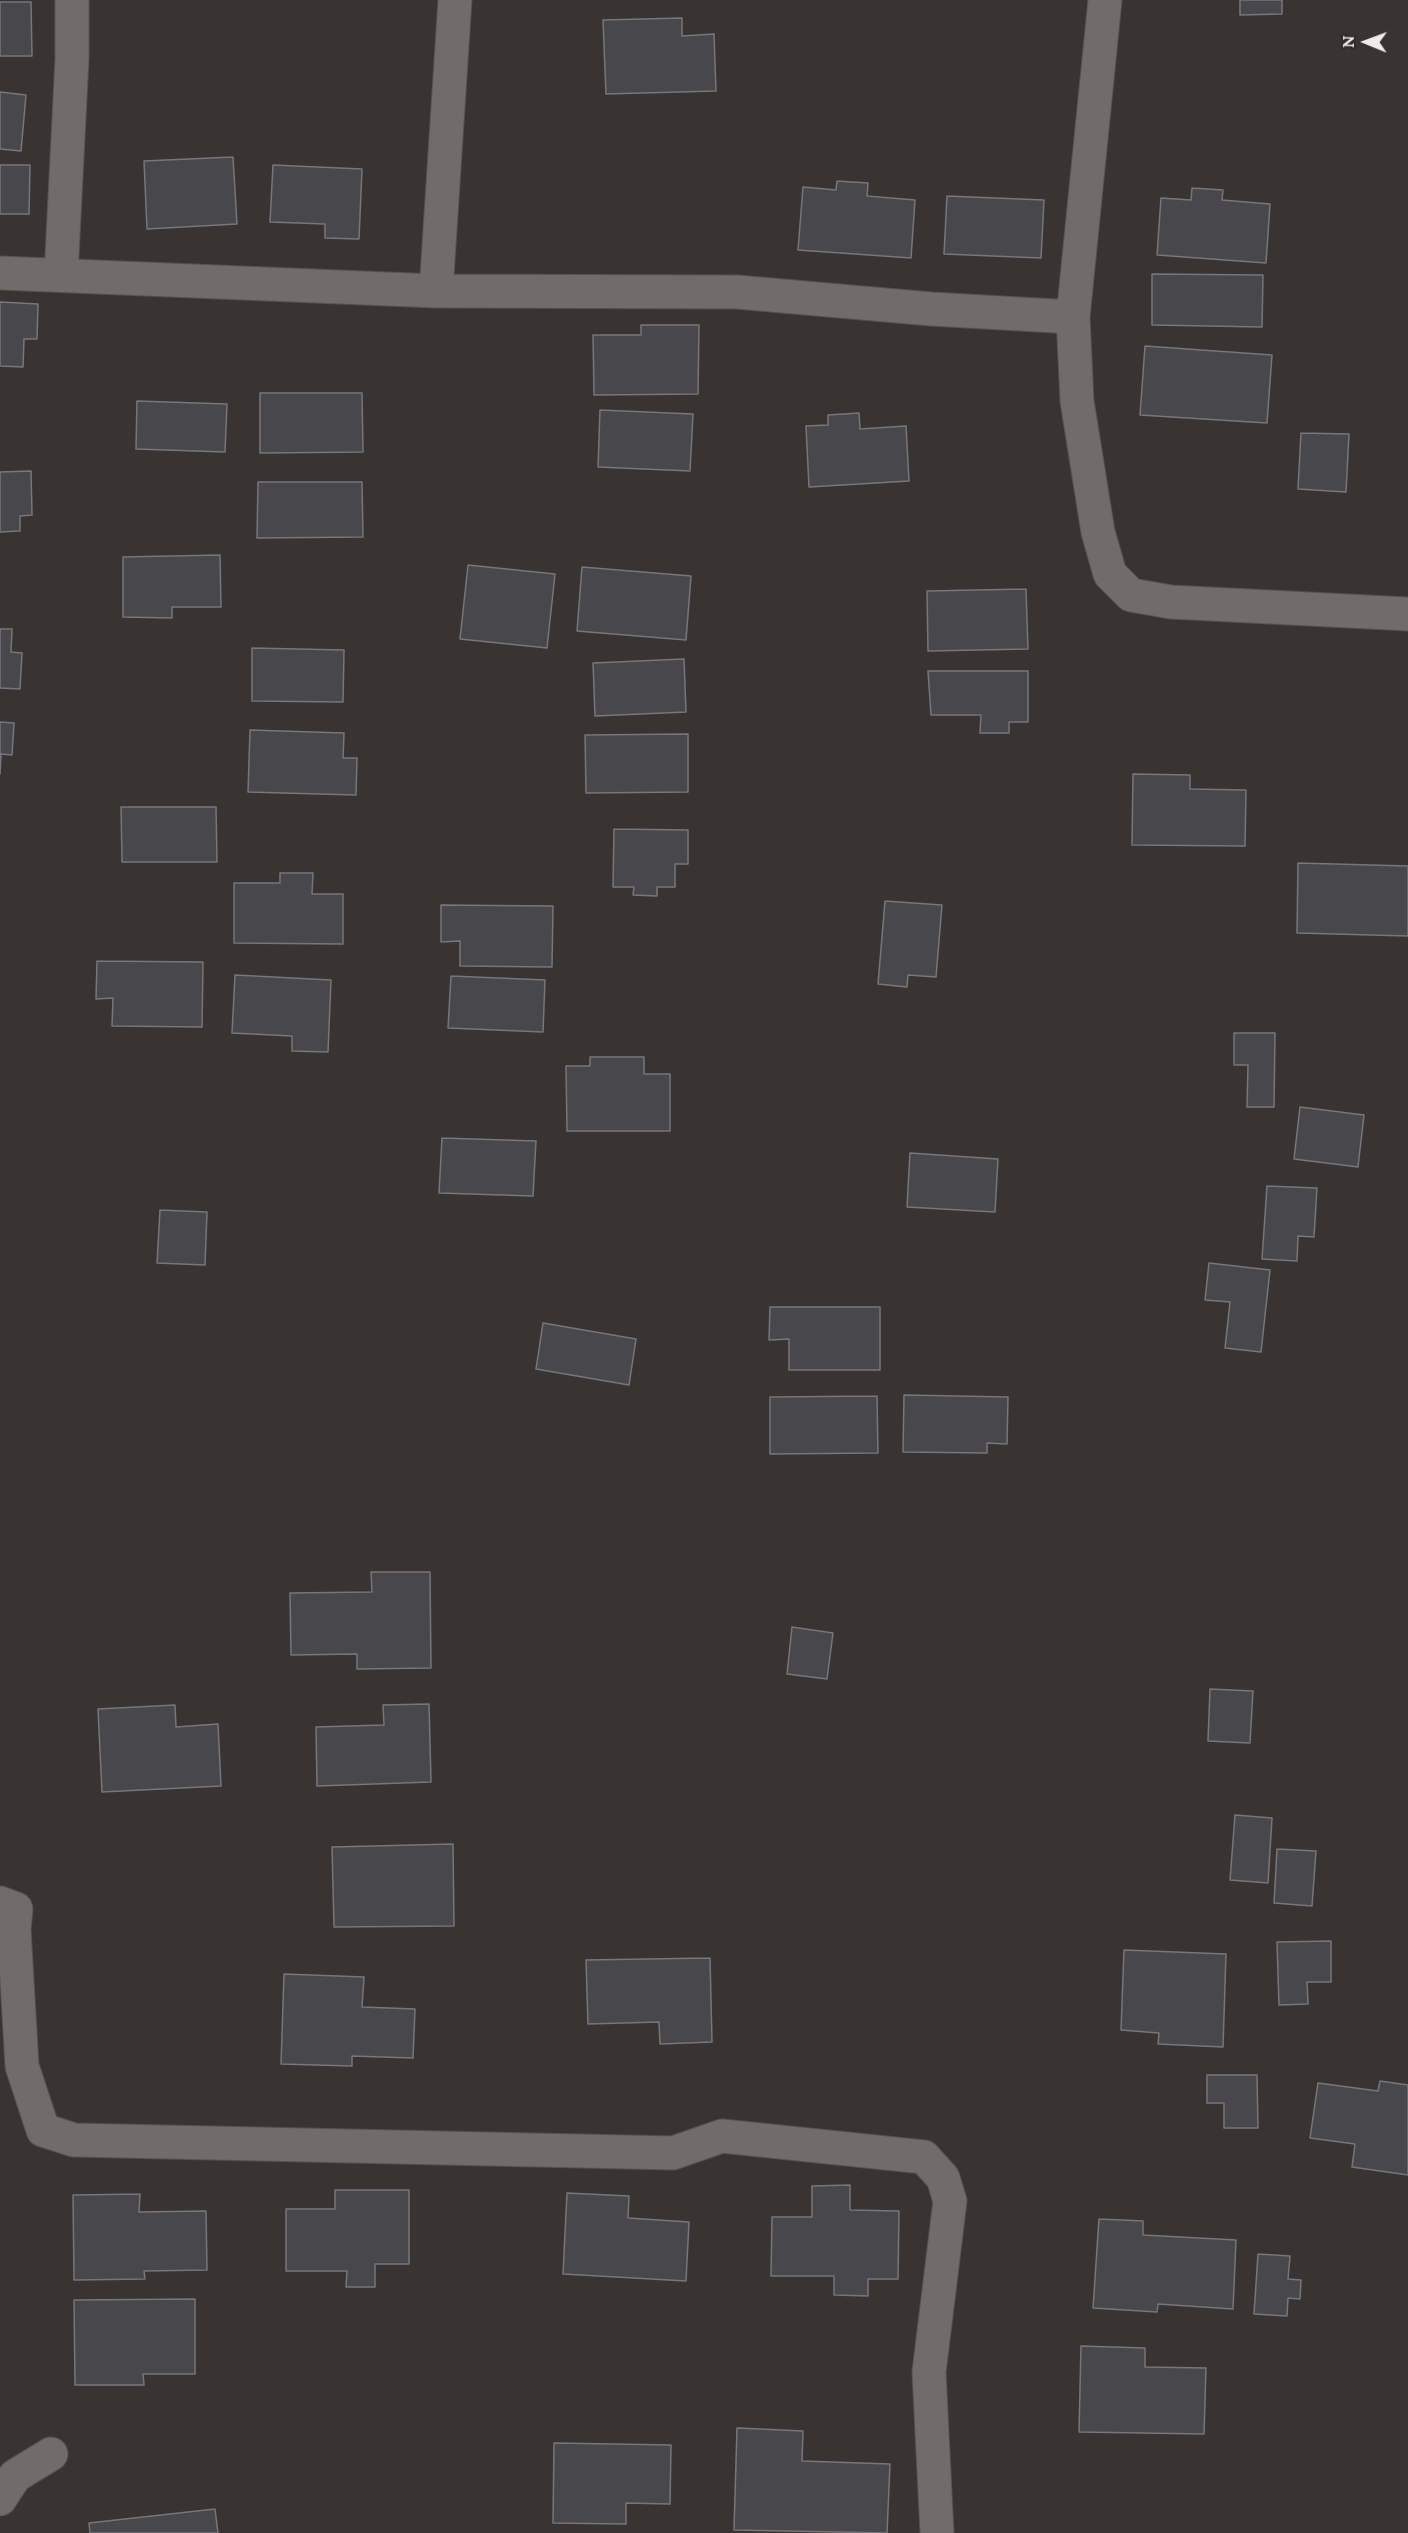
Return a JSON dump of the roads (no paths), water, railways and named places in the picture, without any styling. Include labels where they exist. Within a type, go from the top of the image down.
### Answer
[{"type":"street","points":[[61,275],[72,0]]},
{"type":"street","points":[[436,291],[455,0]]},
{"type":"street","points":[[1105,0],[1073,317],[1077,401],[1098,532],[1110,574],[1131,596],[1171,602],[1408,614]]},
{"type":"street","points":[[0,273],[436,291],[736,292],[931,309],[1073,317]]},
{"type":"street","points":[[0,1903],[16,1909],[14,1929],[22,2066],[43,2130],[74,2140],[673,2153],[722,2136],[924,2157],[943,2178],[950,2201],[929,2372],[937,2533]]},
{"type":"street","points":[[0,2499],[15,2476],[51,2454]]}]
